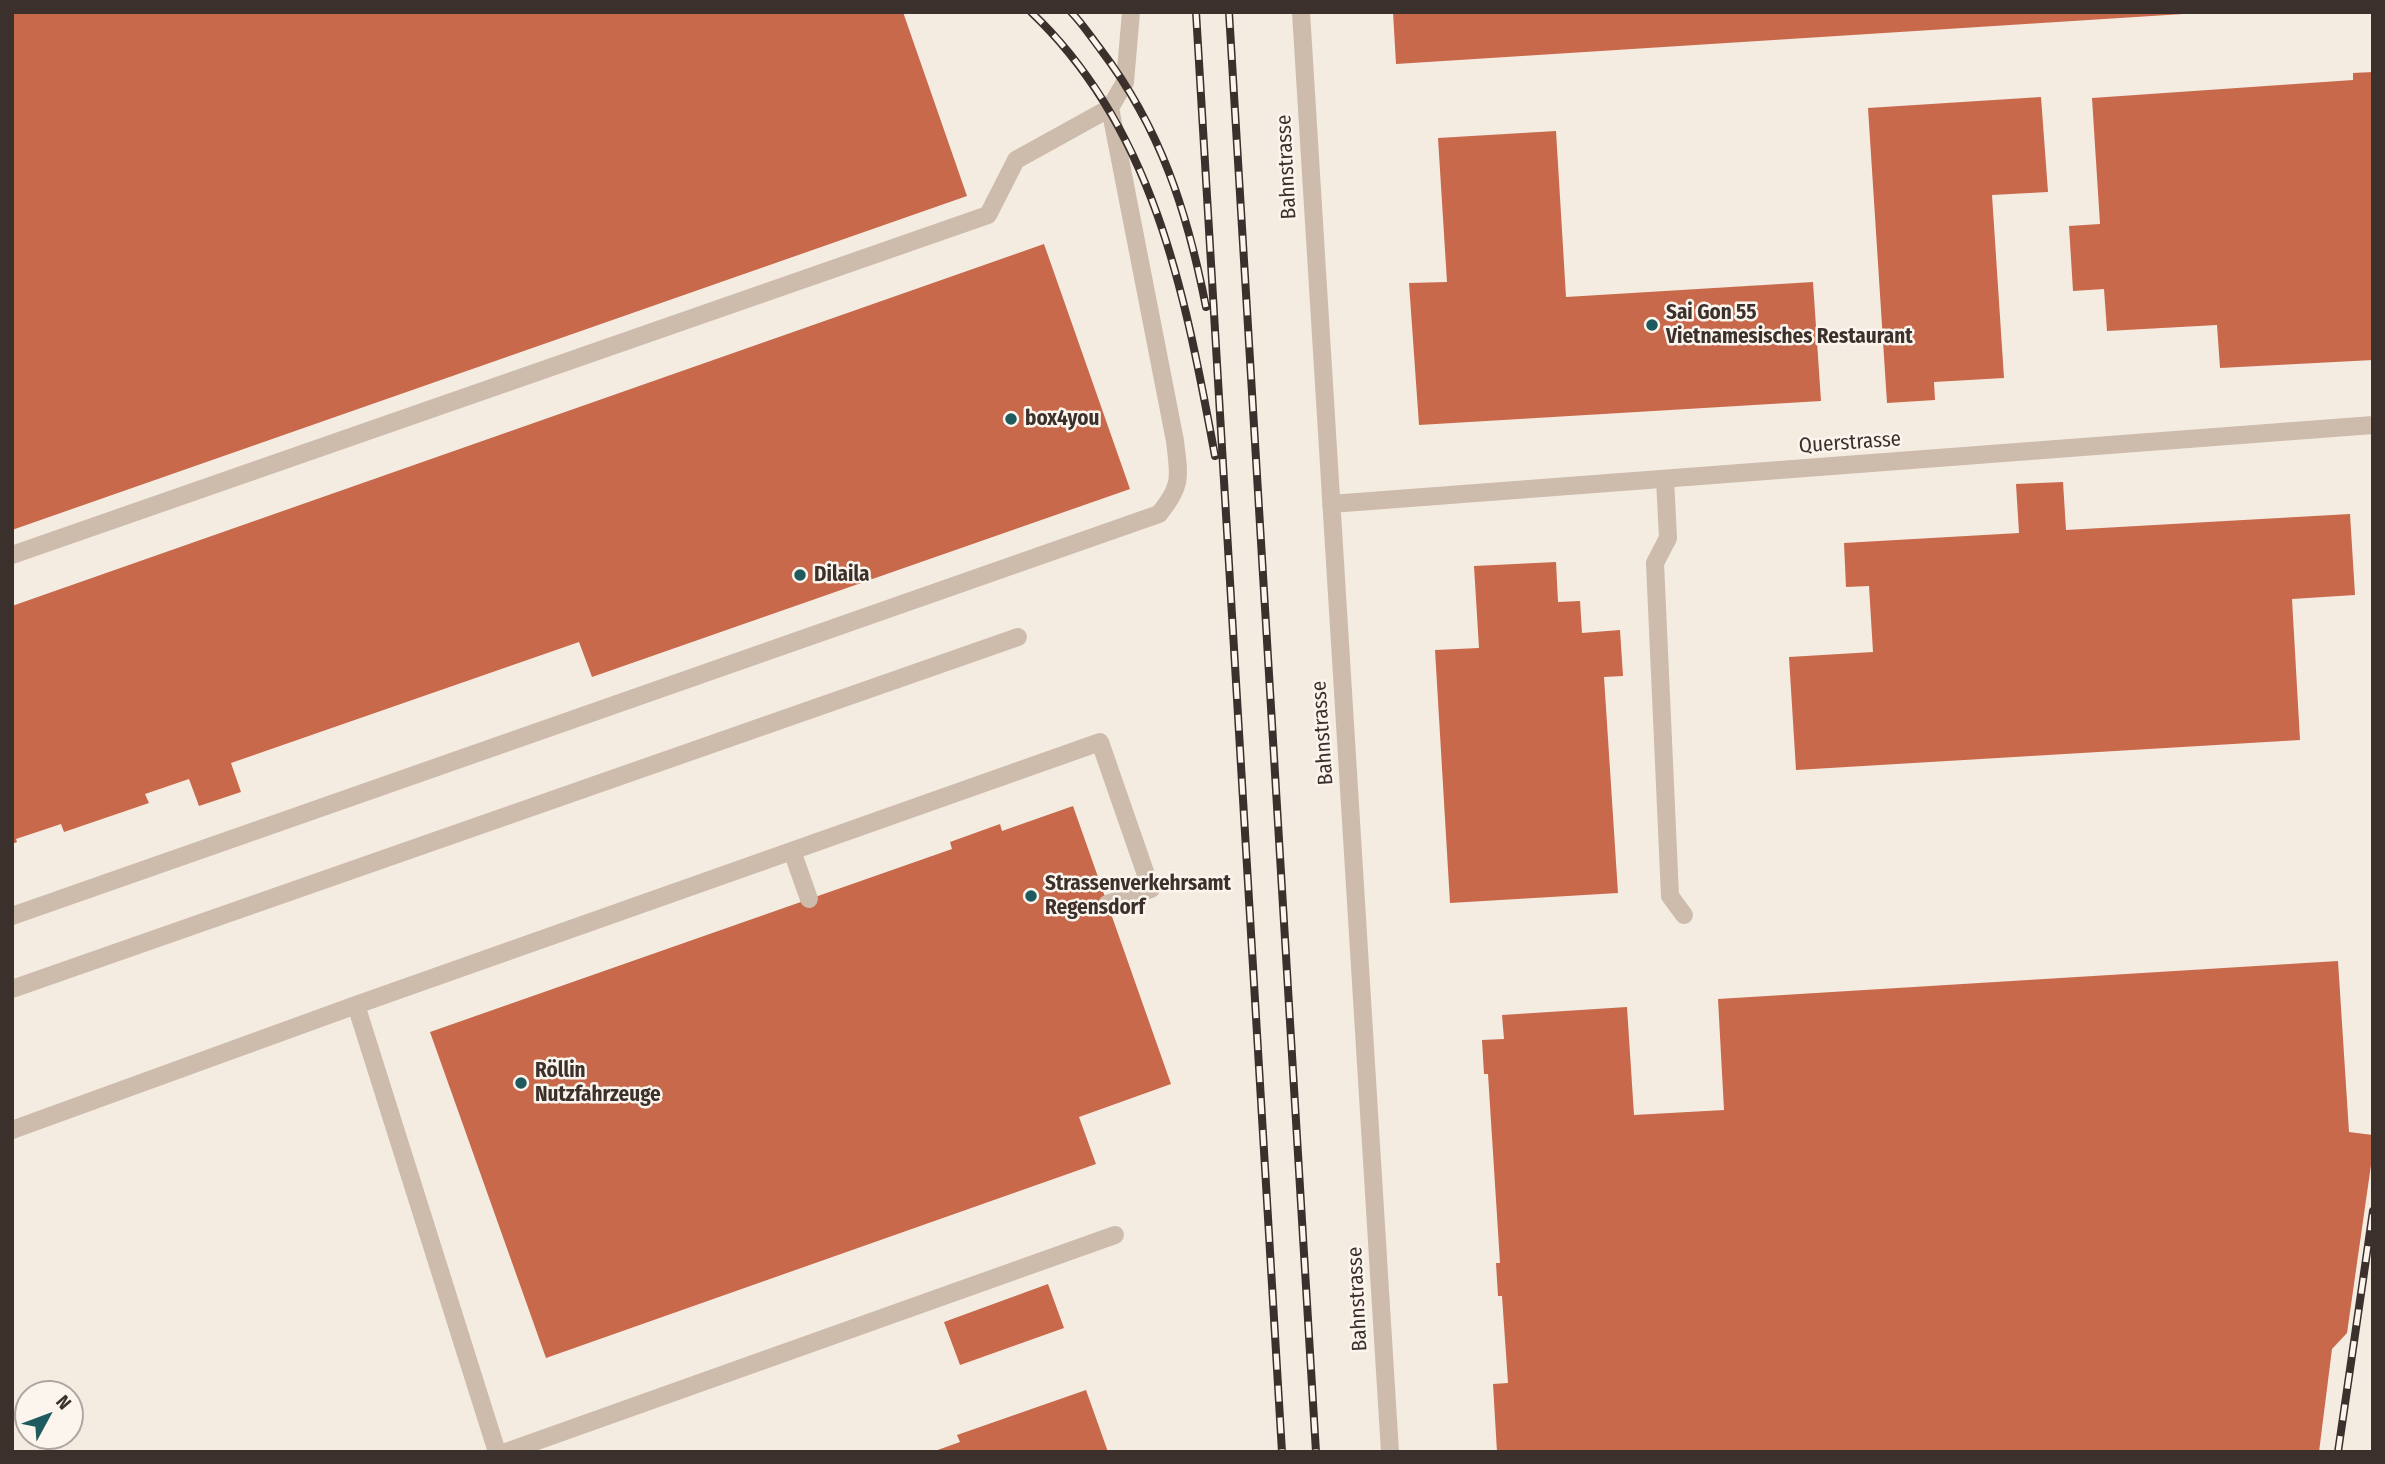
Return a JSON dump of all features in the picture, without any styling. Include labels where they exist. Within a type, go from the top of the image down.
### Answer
[{"type":"street","points":[[12,555],[988,215],[1016,160],[1110,108],[1125,82],[1131,12]]},
{"type":"street","name":"Bahnstrasse","points":[[1301,12],[1390,1452]]},
{"type":"street","points":[[12,916],[1159,514],[1173,496],[1179,473],[1110,108]]},
{"type":"street","name":"Querstrasse","points":[[1331,504],[2373,425]]},
{"type":"street","points":[[1665,479],[1668,538],[1655,563],[1670,896],[1684,915]]},
{"type":"street","points":[[12,989],[1018,637]]},
{"type":"street","points":[[12,1129],[1100,742],[1151,889],[1107,904]]},
{"type":"street","points":[[792,851],[809,899]]},
{"type":"street","points":[[356,1005],[497,1452]]},
{"type":"street","points":[[506,1452],[1115,1235]]},
{"type":"building","points":[[12,12],[903,12],[967,196],[12,530]]},
{"type":"building","points":[[1393,12],[2183,12],[2183,14],[1396,64]]},
{"type":"building","points":[[2373,72],[2373,360],[2220,368],[2217,325],[2107,331],[2104,289],[2073,291],[2069,226],[2100,224],[2092,98],[2353,80],[2353,73]]},
{"type":"building","points":[[2041,97],[2048,192],[1992,195],[2004,378],[1934,382],[1935,400],[1887,403],[1868,108]]},
{"type":"building","points":[[1556,131],[1566,297],[1813,282],[1821,401],[1419,425],[1409,283],[1447,282],[1438,138]]},
{"type":"building","points":[[1044,244],[1130,489],[592,677],[579,642],[231,763],[241,792],[199,806],[189,779],[145,794],[149,803],[64,832],[61,824],[16,839],[17,842],[12,844],[12,606]]},
{"type":"building","points":[[2063,482],[2066,530],[2350,514],[2355,595],[2292,599],[2300,740],[1796,770],[1789,657],[1873,652],[1869,586],[1846,587],[1844,543],[2019,533],[2016,484]]},
{"type":"building","points":[[1556,562],[1558,602],[1580,601],[1582,633],[1620,630],[1623,676],[1604,677],[1618,893],[1450,903],[1435,650],[1479,648],[1474,566]]},
{"type":"building","points":[[1073,806],[1171,1084],[1079,1117],[1096,1164],[546,1358],[430,1032],[952,849],[950,842],[1000,824],[1002,831]]},
{"type":"building","points":[[2338,961],[2349,1132],[2373,1135],[2373,1151],[2347,1333],[2332,1349],[2319,1452],[1497,1452],[1493,1384],[1508,1383],[1502,1296],[1498,1296],[1496,1263],[1500,1263],[1488,1074],[1484,1074],[1482,1040],[1504,1039],[1502,1015],[1627,1007],[1634,1115],[1724,1110],[1718,999]]},
{"type":"building","points":[[1048,1284],[1064,1328],[960,1365],[944,1322]]},
{"type":"building","points":[[1086,1390],[1108,1452],[932,1452],[960,1442],[957,1435]]},
{"type":"railway","points":[[1031,12],[1073,58],[1108,108],[1136,161],[1176,276],[1191,335],[1215,456]]},
{"type":"railway","points":[[1071,12],[1122,80],[1156,141],[1190,237],[1206,307]]},
{"type":"railway","points":[[1196,12],[1282,1452]]},
{"type":"railway","points":[[1229,12],[1316,1452]]},
{"type":"railway","points":[[2338,1452],[2373,1211]]},
{"type":"place","name":"Sai Gon 55 Vietnamesisches Restaurant","points":[[1652,325]]},
{"type":"place","name":"box4you","points":[[1011,419]]},
{"type":"place","name":"Dilaila","points":[[800,575]]},
{"type":"place","name":"Strassenverkehrsamt Regensdorf","points":[[1031,896]]},
{"type":"place","name":"Röllin Nutzfahrzeuge","points":[[521,1083]]}]
